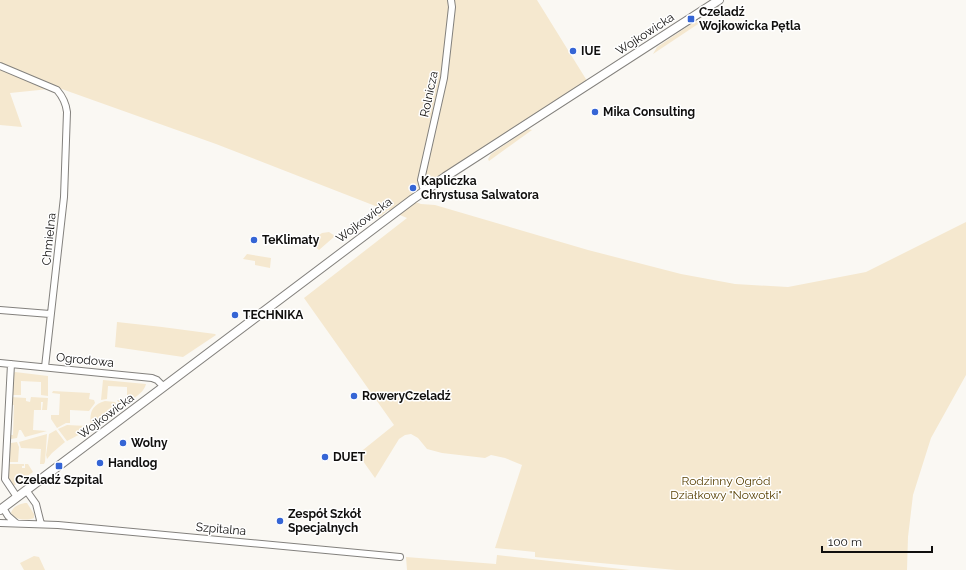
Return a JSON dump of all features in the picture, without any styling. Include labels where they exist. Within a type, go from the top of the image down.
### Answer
[{"type":"street","name":"Rolnicza","points":[[424,191],[421,180],[444,78],[452,7],[451,0]]},
{"type":"street","name":"Wojkowicka","points":[[1,509],[424,191],[720,0]]},
{"type":"street","name":"Chmielna","points":[[0,66],[57,90],[66,102],[67,112],[64,197],[45,367]]},
{"type":"street","points":[[0,310],[50,314]]},
{"type":"street","name":"Ogrodowa","points":[[0,363],[152,378],[157,380],[164,387]]},
{"type":"street","points":[[11,364],[3,448],[5,479],[17,497]]},
{"type":"street","points":[[26,490],[36,504],[41,524]]},
{"type":"street","points":[[1,509],[16,523]]},
{"type":"street","name":"Szpitalna","points":[[0,523],[41,524],[400,557]]},
{"type":"green space","name":"Rodzinny Ogród Działkowy \"Nowotki\"","points":[[0,0],[537,0],[589,84],[413,199],[406,198],[421,204],[435,205],[588,250],[681,274],[735,284],[788,287],[866,272],[966,222],[966,375],[931,438],[913,495],[908,537],[907,570],[676,570],[535,557],[535,552],[495,548],[522,465],[505,458],[491,455],[485,458],[442,453],[427,449],[418,438],[411,434],[405,435],[399,439],[375,478],[358,454],[394,425],[304,298],[407,218],[388,210],[380,217],[377,216],[383,209],[216,144],[59,88],[10,93],[22,127],[0,125]]},
{"type":"green space","points":[[696,21],[698,24],[653,54],[657,47]]},
{"type":"green space","points":[[528,129],[532,130],[489,161],[488,159],[491,154]]},
{"type":"green space","points":[[329,232],[335,236],[319,250],[311,243],[312,240],[322,233]]},
{"type":"green space","points":[[247,254],[271,258],[270,268],[255,265],[255,261],[243,259]]},
{"type":"green space","points":[[117,322],[216,335],[183,357],[115,347]]},
{"type":"green space","points":[[15,372],[48,376],[48,396],[41,395],[41,382],[21,381],[21,395],[11,395],[12,375]]},
{"type":"green space","points":[[103,380],[146,384],[145,388],[139,394],[121,407],[117,400],[127,400],[127,387],[108,386],[107,399],[101,400]]},
{"type":"green space","points":[[53,391],[90,393],[89,399],[94,400],[95,403],[89,411],[70,410],[70,423],[66,423],[57,428],[51,419],[51,415],[59,415],[60,394],[52,393]]},
{"type":"green space","points":[[11,397],[26,398],[26,401],[30,402],[31,397],[48,398],[47,410],[42,410],[43,402],[41,402],[41,410],[34,410],[33,430],[47,431],[25,437],[21,430],[19,430],[17,438],[11,439],[8,435],[13,435],[14,405],[9,405]]},
{"type":"green space","points":[[105,401],[115,402],[119,408],[91,426],[92,410],[94,407]]},
{"type":"green space","points":[[67,425],[87,426],[90,429],[67,441],[58,429]]},
{"type":"green space","points":[[56,430],[65,442],[47,459],[46,455],[49,434]]},
{"type":"green space","points":[[47,434],[45,462],[44,464],[40,464],[41,449],[21,448],[19,442]]},
{"type":"green space","points":[[17,442],[19,447],[18,462],[9,462],[11,443]]},
{"type":"green space","points":[[9,464],[24,464],[22,468],[25,468],[25,464],[28,464],[33,472],[12,487],[7,476]]},
{"type":"green space","points":[[27,503],[34,514],[34,518],[21,519],[15,517],[11,513],[18,505]]},
{"type":"green space","points":[[497,555],[630,570],[407,570],[406,557],[496,564]]},
{"type":"green space","points":[[34,556],[39,557],[45,570],[24,570],[20,563]]},
{"type":"place","name":"Czeladź Wojkowicka Pętla","points":[[691,19]]},
{"type":"place","name":"IUE","points":[[573,51]]},
{"type":"place","name":"Mika Consulting","points":[[595,112]]},
{"type":"place","name":"Kapliczka Chrystusa Salwatora","points":[[413,188]]},
{"type":"place","name":"TeKlimaty","points":[[254,240]]},
{"type":"place","name":"TECHNIKA","points":[[235,315]]},
{"type":"place","name":"RoweryCzeladź","points":[[354,396]]},
{"type":"place","name":"Wolny","points":[[123,443]]},
{"type":"place","name":"DUET","points":[[325,457]]},
{"type":"place","name":"Handlog","points":[[100,463]]},
{"type":"place","name":"Czeladź Szpital","points":[[59,466]]},
{"type":"place","name":"Zespół Szkół Specjalnych","points":[[280,521]]}]
